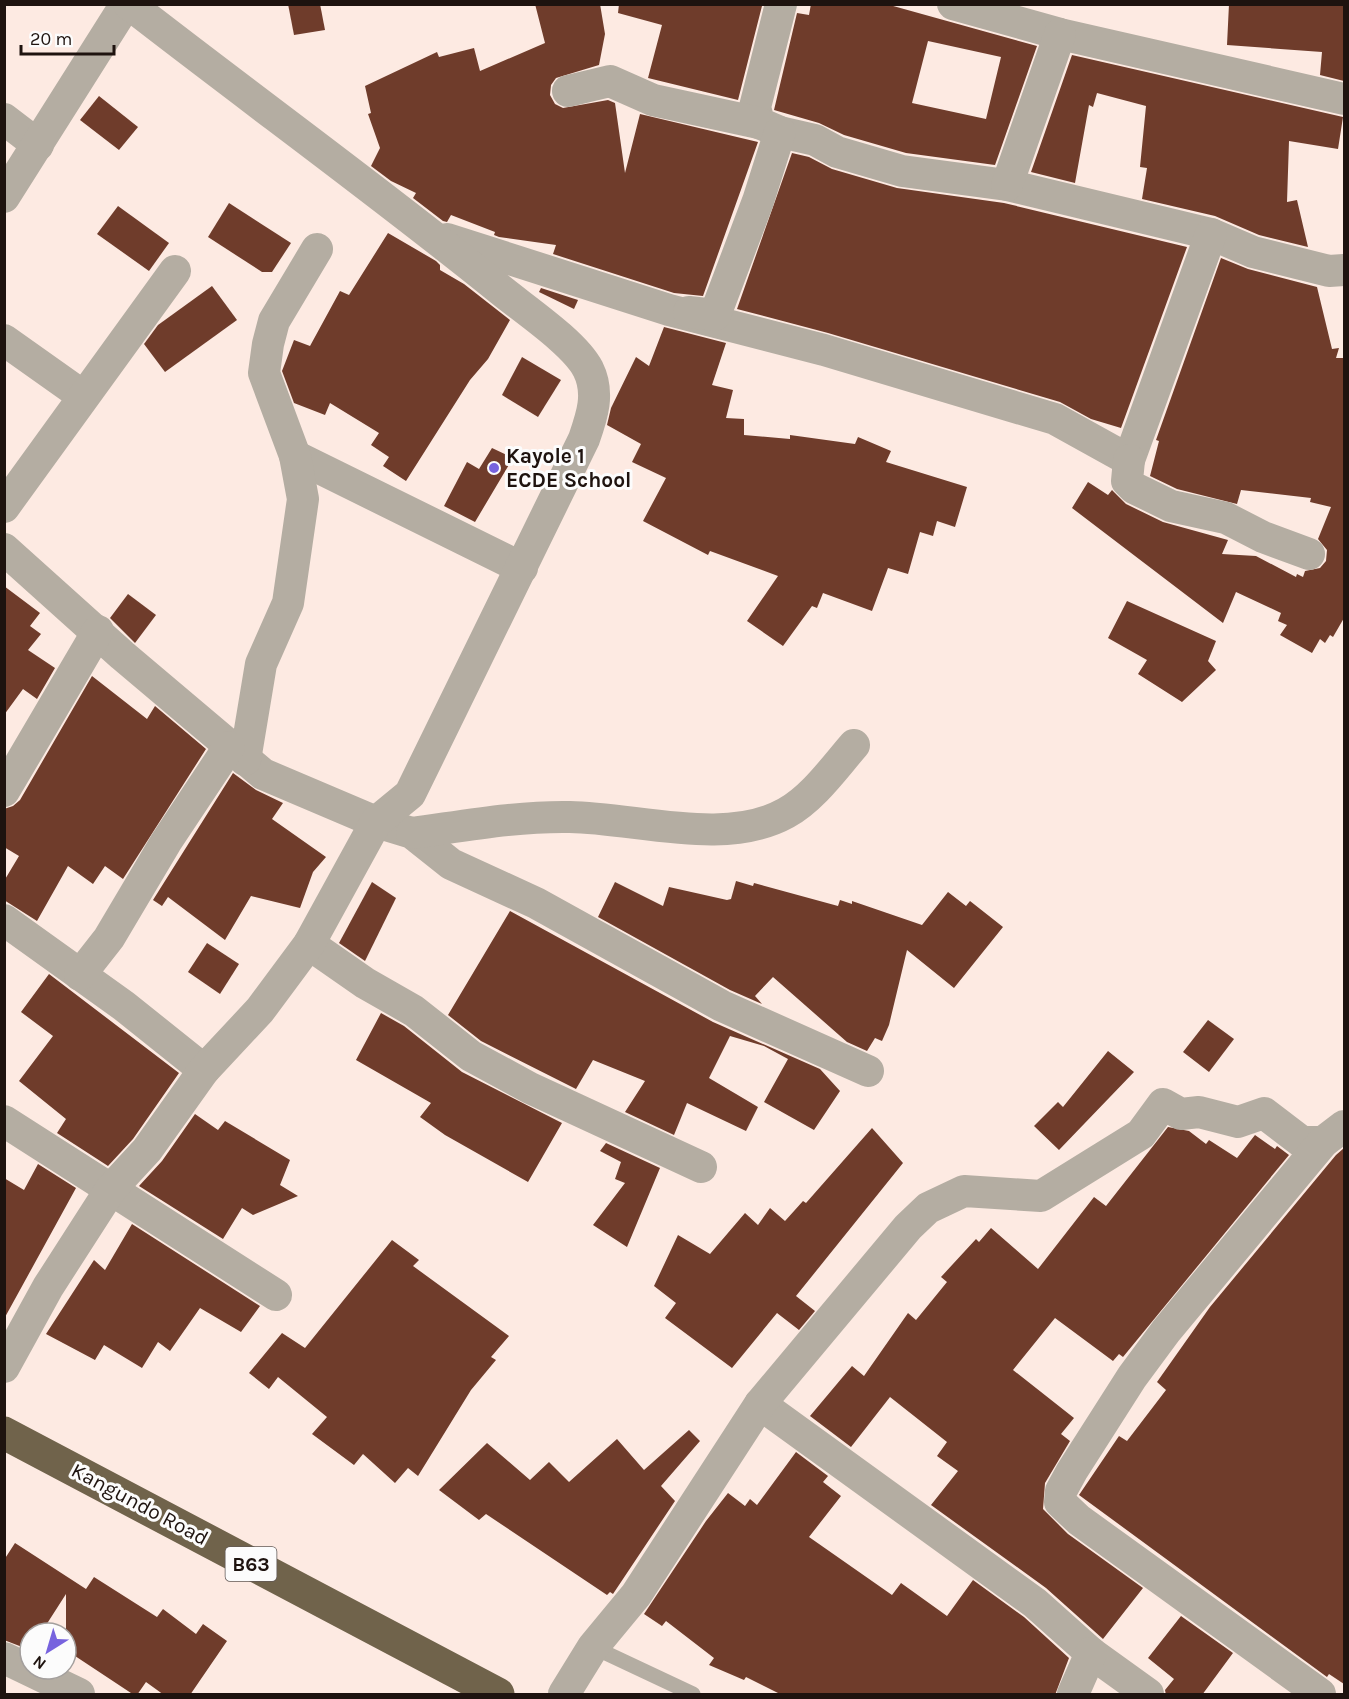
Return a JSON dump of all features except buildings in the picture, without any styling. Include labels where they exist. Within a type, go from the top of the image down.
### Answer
[{"type":"highway","name":"Kangundo Road","points":[[4,1433],[498,1695]]},
{"type":"street","points":[[4,196],[127,4],[430,233],[565,343],[587,367],[595,385],[594,408],[584,439],[410,794],[376,822],[309,944],[260,1010],[204,1070],[147,1150],[111,1189],[48,1287],[4,1367]]},
{"type":"street","points":[[669,310],[715,315],[759,201],[769,127],[755,107],[781,4]]},
{"type":"street","points":[[953,4],[1060,34],[1344,99]]},
{"type":"street","points":[[1008,185],[1060,34]]},
{"type":"street","points":[[568,92],[610,81],[653,100],[816,140],[837,152],[902,171],[1008,185],[1211,234],[1253,252],[1329,271],[1344,270]]},
{"type":"street","points":[[4,119],[38,145]]},
{"type":"street","points":[[430,233],[669,310],[824,350],[1055,419],[1130,459]]},
{"type":"street","points":[[1211,234],[1130,459],[1127,481],[1134,489],[1171,506],[1226,518],[1263,537],[1310,554]]},
{"type":"street","points":[[80,975],[109,938],[166,842],[237,754],[261,664],[271,636],[288,603],[303,499],[295,456],[264,373],[274,321],[317,249]]},
{"type":"street","points":[[4,507],[175,271]]},
{"type":"street","points":[[4,340],[83,396]]},
{"type":"street","points":[[295,456],[522,568]]},
{"type":"street","points":[[4,549],[237,754],[263,774],[376,822],[412,833],[451,864],[536,903],[722,1006],[868,1071]]},
{"type":"street","points":[[4,791],[98,631]]},
{"type":"street","points":[[412,833],[534,817],[573,817],[715,830],[750,826],[787,813],[812,792],[854,745]]},
{"type":"street","points":[[4,920],[204,1070]]},
{"type":"street","points":[[309,944],[365,983],[414,1011],[471,1056],[530,1088],[701,1167]]},
{"type":"street","points":[[564,1695],[593,1647],[636,1595],[760,1404],[897,1238],[928,1208],[964,1191],[1041,1196],[1141,1134],[1163,1104],[1181,1114],[1199,1112],[1238,1122],[1264,1113],[1302,1142],[1334,1134]]},
{"type":"street","points":[[4,1121],[276,1295]]},
{"type":"street","points":[[1320,1695],[1079,1520],[1060,1502],[1061,1491],[1072,1471],[1132,1377],[1166,1331],[1334,1134]]},
{"type":"street","points":[[760,1404],[1035,1603],[1092,1653],[1148,1695]]},
{"type":"street","points":[[1073,1695],[1092,1653]]},
{"type":"street","points":[[4,1658],[79,1695]]},
{"type":"lane","points":[[593,1647],[693,1695]]},
{"type":"place","name":"Kayole 1 ECDE School","points":[[494,468]]}]
